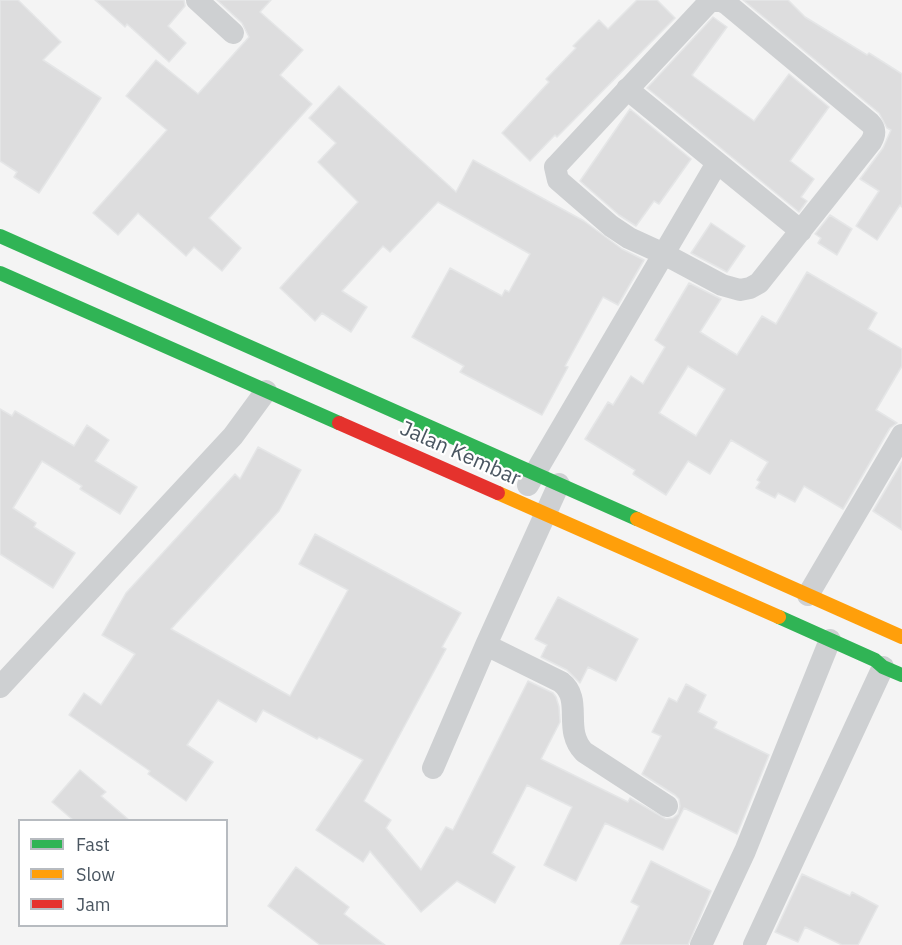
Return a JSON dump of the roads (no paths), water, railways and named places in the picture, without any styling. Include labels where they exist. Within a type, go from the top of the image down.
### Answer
[{"type":"main road","name":"Jalan Kembar","points":[[0,236],[902,637]]},
{"type":"main road","name":"Jalan Kembar","points":[[0,273],[887,667]]},
{"type":"street","points":[[197,0],[233,33]]},
{"type":"street","points":[[715,0],[727,4],[874,127],[871,142],[801,231],[759,283],[740,291],[722,285],[629,238],[611,226],[558,180],[555,167],[706,4],[715,0]]},
{"type":"street","points":[[627,89],[801,231]]},
{"type":"street","points":[[519,502],[717,163]]},
{"type":"street","points":[[0,687],[233,436],[266,391]]},
{"type":"street","points":[[808,595],[902,435]]},
{"type":"street","points":[[433,768],[559,484]]},
{"type":"street","points":[[701,945],[745,851],[836,643]]},
{"type":"street","points":[[486,645],[569,688],[572,698],[574,737],[577,745],[584,752],[667,806]]},
{"type":"street","points":[[754,945],[887,667]]}]
